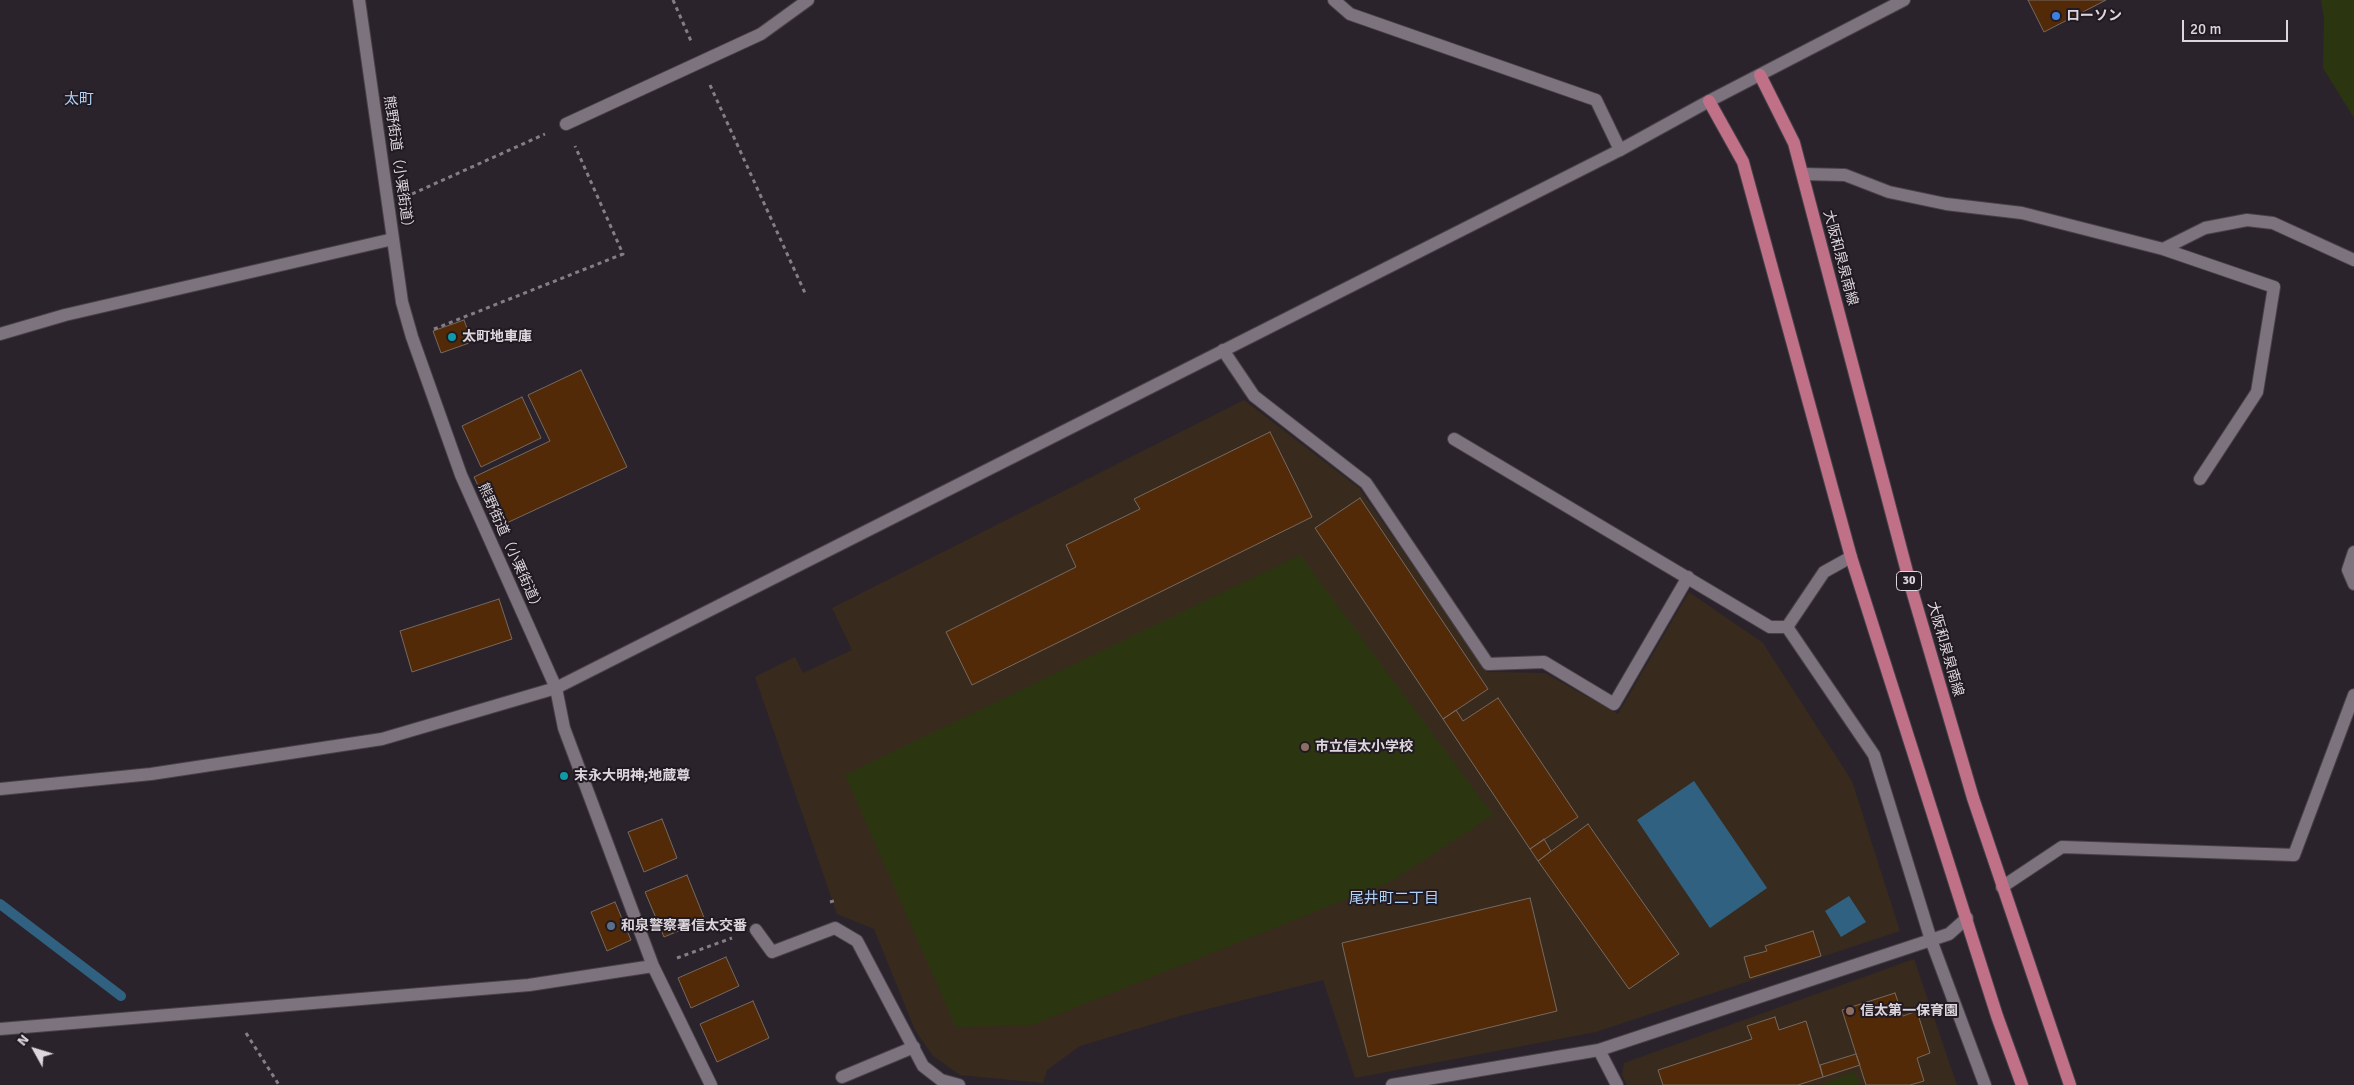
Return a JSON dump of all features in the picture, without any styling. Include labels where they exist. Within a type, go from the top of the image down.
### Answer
[{"type":"main road","name":"大阪和泉泉南線","points":[[1760,75],[1794,143],[1911,587],[2002,887],[2070,1085]]},
{"type":"main road","points":[[1709,100],[1743,162],[1850,557],[1997,1016],[2022,1085]]},
{"type":"street","name":"熊野街道（小栗街道）","points":[[359,0],[402,302],[412,337],[461,475],[556,688],[564,728],[653,966],[711,1085]]},
{"type":"street","points":[[566,124],[761,34],[808,0]]},
{"type":"street","points":[[1334,0],[1350,14],[1596,100],[1620,150]]},
{"type":"street","points":[[0,789],[151,774],[382,739],[556,688],[1620,150],[1709,100],[1904,0]]},
{"type":"street","points":[[1803,174],[1845,175],[1889,192],[1946,204],[2022,213],[2163,249],[2274,287],[2257,392],[2200,479]]},
{"type":"street","points":[[2163,249],[2205,228],[2247,220],[2273,223],[2354,260]]},
{"type":"street","points":[[0,334],[65,315],[393,239]]},
{"type":"street","points":[[1223,350],[1254,396],[1366,483],[1488,664],[1544,662],[1614,704],[1688,578]]},
{"type":"street","points":[[1454,438],[1770,627],[1787,627]]},
{"type":"street","points":[[2354,552],[2348,570],[2354,584]]},
{"type":"street","points":[[1787,627],[1824,572],[1850,557]]},
{"type":"street","points":[[1787,627],[1874,755],[1931,940],[1985,1085]]},
{"type":"street","points":[[2002,887],[2062,847],[2294,855],[2354,696]]},
{"type":"street","points":[[1392,1085],[1599,1050],[1949,934],[1967,918]]},
{"type":"street","points":[[756,930],[772,952],[835,928],[857,941],[923,1066],[942,1080],[959,1085]]},
{"type":"street","points":[[0,1029],[529,985],[653,966]]},
{"type":"street","points":[[842,1077],[914,1047]]},
{"type":"street","points":[[1599,1050],[1617,1085]]},
{"type":"path","points":[[673,0],[804,293]]},
{"type":"path","points":[[389,205],[566,124],[623,254],[412,337]]},
{"type":"path","points":[[235,1009],[246,1034],[279,1085]]},
{"type":"shaded area","name":"市立信太小学校","points":[[1244,400],[1359,488],[1487,672],[1545,673],[1618,714],[1689,592],[1763,643],[1852,781],[1900,931],[1596,1032],[1355,1078],[1323,980],[1183,1015],[1080,1046],[1047,1070],[1043,1083],[960,1075],[933,1056],[915,1030],[874,929],[837,914],[755,677],[795,657],[803,673],[852,650],[832,608]]},
{"type":"shaded area","name":"信太第一保育園","points":[[1914,959],[1957,1085],[1627,1085],[1622,1075],[1624,1063]]},
{"type":"green space","points":[[2321,0],[2354,0],[2354,118],[2323,68],[2324,19]]},
{"type":"green space","points":[[1300,555],[1493,815],[1392,881],[1032,1025],[956,1027],[845,775]]},
{"type":"green space","points":[[1855,1072],[1860,1085],[1819,1085]]},
{"type":"water","points":[[1694,781],[1767,888],[1710,928],[1637,820]]},
{"type":"water","points":[[1849,896],[1866,922],[1841,937],[1825,911]]},
{"type":"building","name":"ローソン","points":[[2028,0],[2106,0],[2044,32]]},
{"type":"building","name":"太町地車庫","points":[[464,320],[472,342],[441,353],[433,331]]},
{"type":"building","points":[[581,370],[627,467],[498,527],[474,477],[550,441],[528,395]]},
{"type":"building","points":[[522,397],[541,438],[481,467],[462,426]]},
{"type":"building","points":[[1270,432],[1312,517],[972,685],[946,632],[1076,567],[1066,545],[1140,509],[1134,499]]},
{"type":"building","points":[[1360,498],[1488,689],[1443,719],[1315,528]]},
{"type":"building","points":[[499,599],[512,639],[412,672],[400,631]]},
{"type":"building","points":[[1498,698],[1578,817],[1530,849],[1443,719],[1456,710],[1463,721]]},
{"type":"building","points":[[662,819],[677,858],[644,872],[628,832]]},
{"type":"building","points":[[1588,824],[1679,954],[1629,989],[1538,861]]},
{"type":"building","points":[[1544,839],[1551,851],[1538,861],[1530,849]]},
{"type":"building","points":[[687,875],[705,920],[664,937],[645,892]]},
{"type":"building","points":[[1530,898],[1557,1011],[1368,1057],[1342,943]]},
{"type":"building","name":"和泉警察署信太交番","points":[[615,902],[631,940],[607,951],[591,912]]},
{"type":"building","points":[[1813,931],[1821,956],[1750,978],[1744,957],[1767,951],[1765,946]]},
{"type":"building","points":[[726,957],[739,986],[691,1008],[678,978]]},
{"type":"building","points":[[1895,993],[1903,1016],[1917,1011],[1930,1053],[1917,1058],[1924,1081],[1910,1085],[1866,1085],[1842,1010]]},
{"type":"building","points":[[753,1001],[769,1038],[717,1062],[700,1024]]},
{"type":"building","points":[[1775,1017],[1779,1030],[1806,1021],[1823,1077],[1798,1085],[1663,1085],[1658,1070],[1752,1039],[1747,1026]]},
{"type":"building","points":[[1856,1054],[1860,1065],[1823,1077],[1820,1065]]},
{"type":"waterway","points":[[0,904],[121,996]]},
{"type":"place","name":"ローソン","points":[[2056,16]]},
{"type":"place","name":"太町地車庫","points":[[452,337]]},
{"type":"place","name":"市立信太小学校","points":[[1305,747]]},
{"type":"place","name":"末永大明神;地蔵尊","points":[[564,776]]},
{"type":"place","name":"和泉警察署信太交番","points":[[611,926]]},
{"type":"place","name":"信太第一保育園","points":[[1850,1011]]},
{"type":"district","name":"太町","points":[[79,100]]},
{"type":"district","name":"尾井町二丁目","points":[[1394,899]]}]
